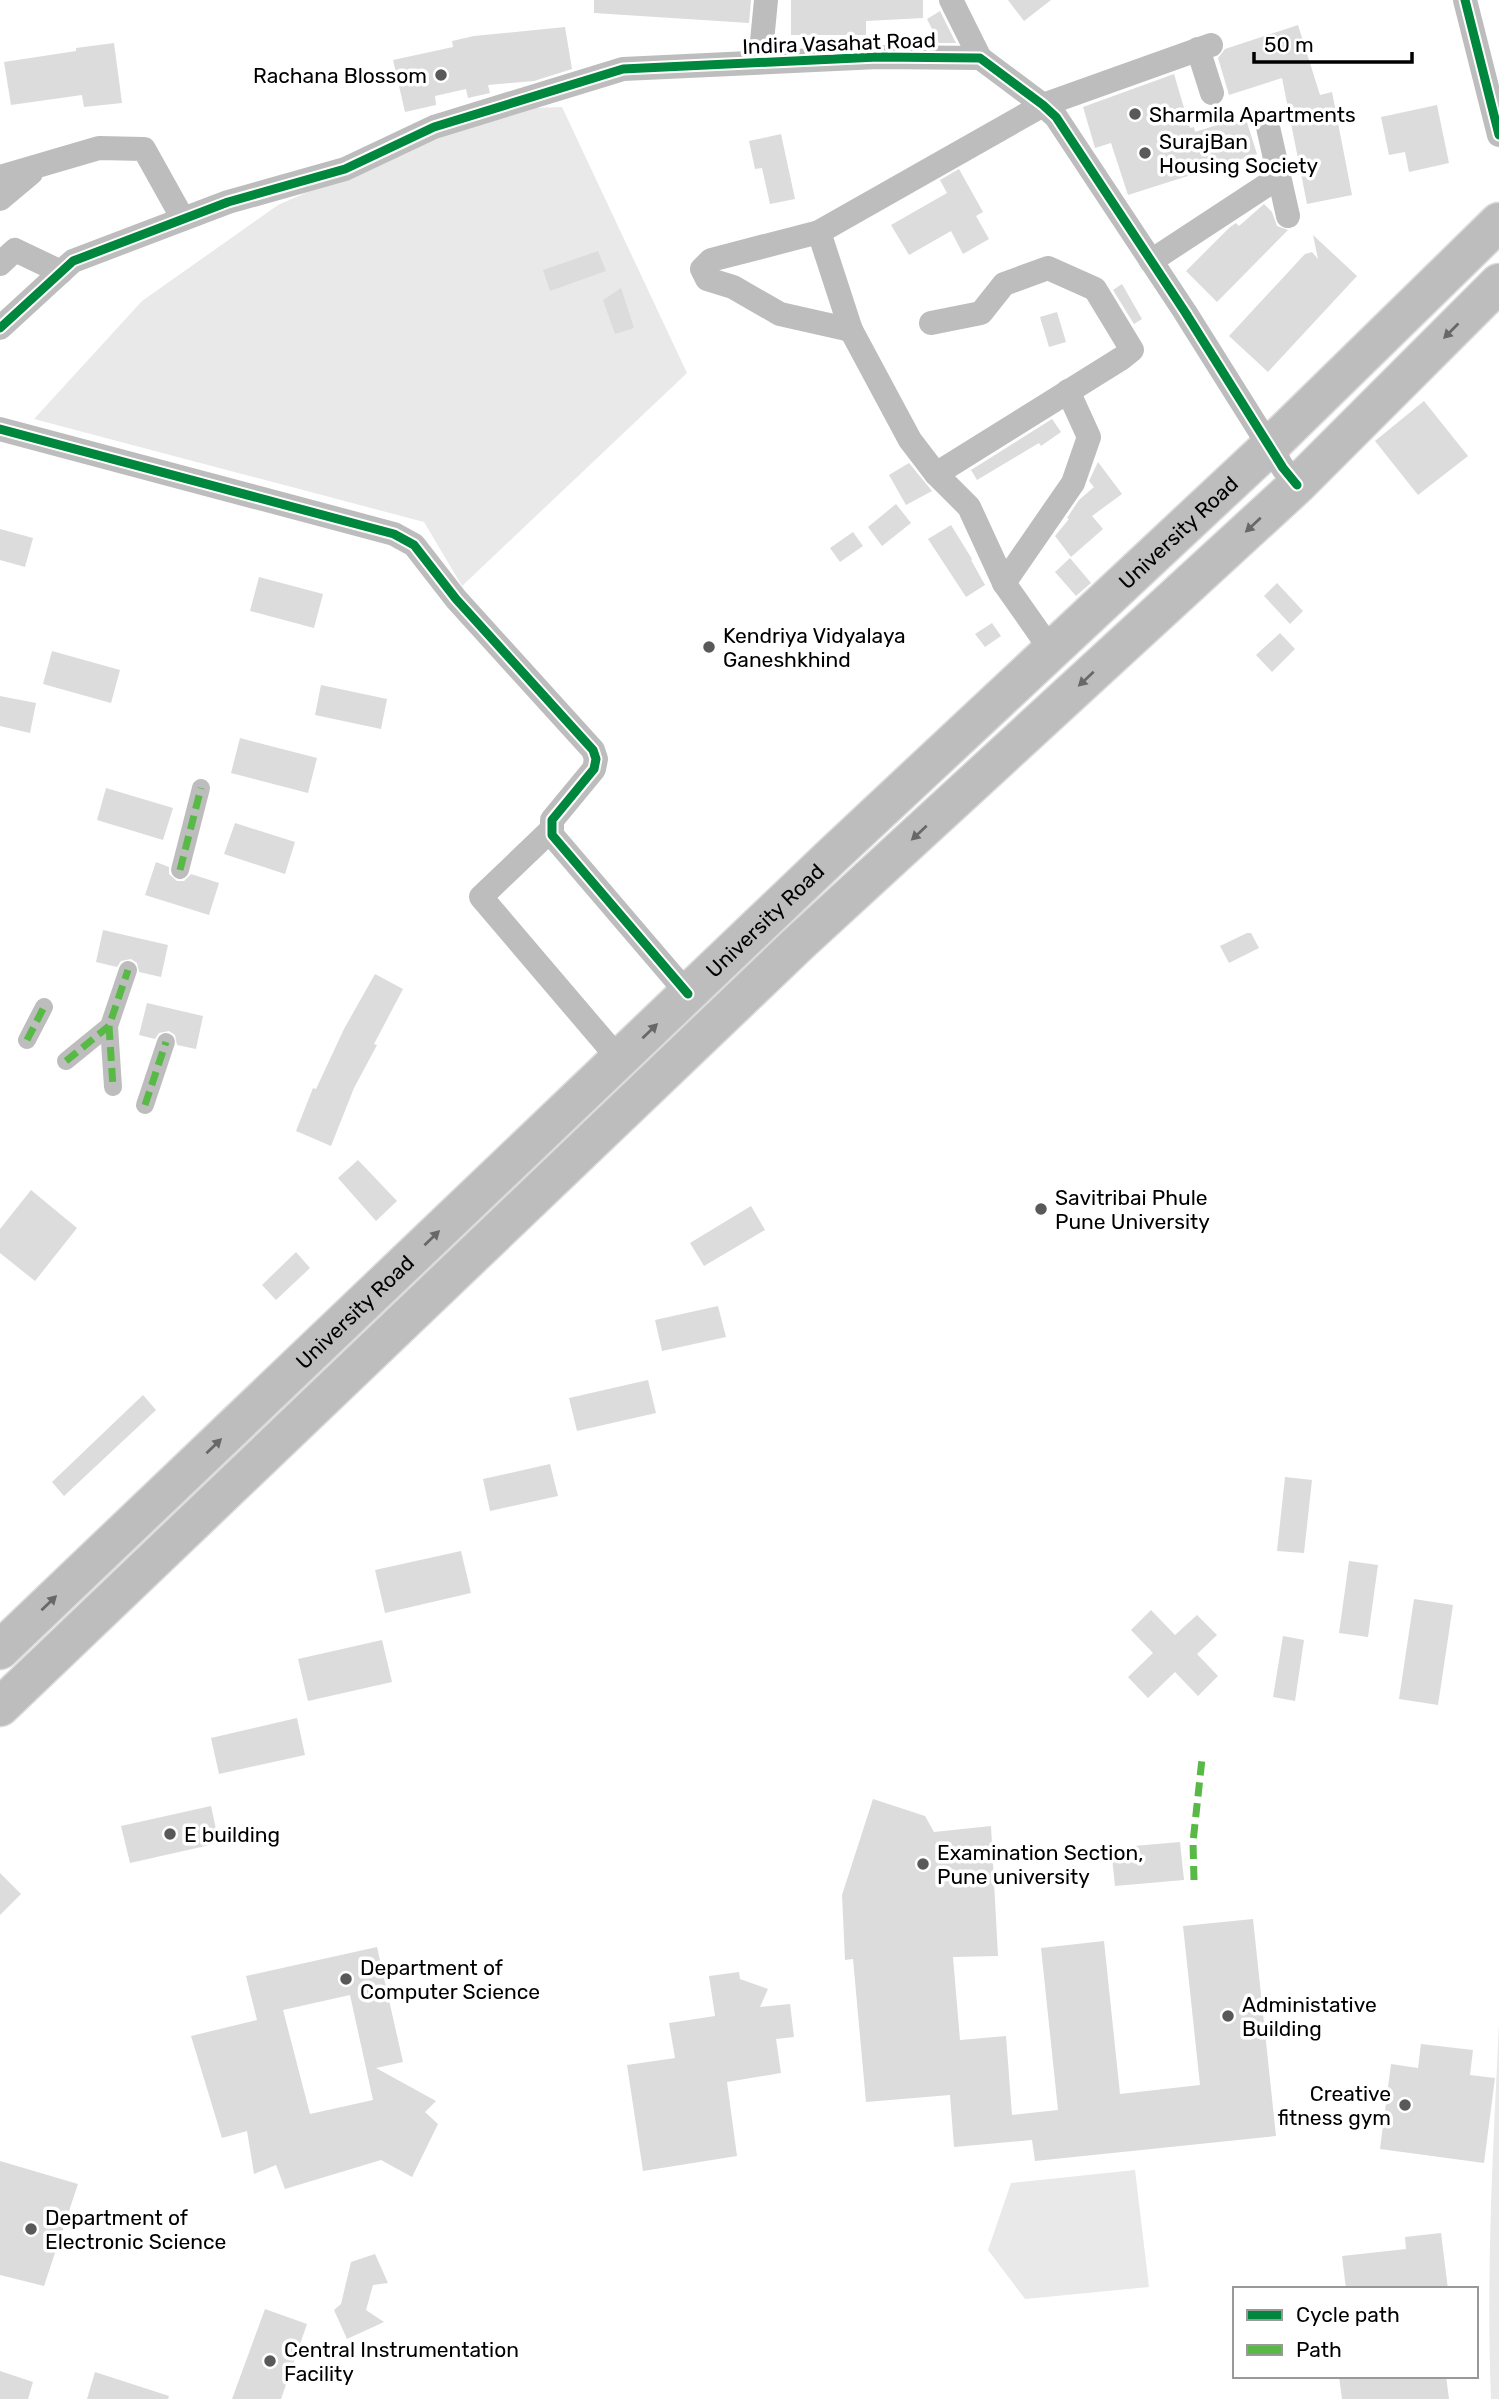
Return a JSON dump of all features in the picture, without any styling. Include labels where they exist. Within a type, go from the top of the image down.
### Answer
[{"type":"main road","name":"University Road","points":[[0,1650],[1051,649],[1270,446],[1499,222]]},
{"type":"main road","name":"University Road","points":[[0,1707],[799,943],[1297,485],[1499,283]]},
{"type":"street","points":[[760,62],[766,0]]},
{"type":"street","points":[[951,0],[980,58],[1056,117],[1297,485]]},
{"type":"street","points":[[1465,0],[1499,135]]},
{"type":"street","points":[[851,330],[780,314],[733,287],[707,279],[702,269],[711,260],[819,232],[1043,105],[1204,47],[1212,93]]},
{"type":"street","name":"Indira Vasahat Road","points":[[0,328],[73,261],[228,202],[345,169],[434,127],[623,69],[878,57],[980,58]]},
{"type":"street","points":[[1268,127],[1288,216]]},
{"type":"street","points":[[0,177],[99,148],[144,149],[183,219]]},
{"type":"street","points":[[0,199],[40,165]]},
{"type":"street","points":[[1151,261],[1279,177]]},
{"type":"street","points":[[819,232],[851,330],[910,440],[936,474],[969,507],[1004,583],[1051,649]]},
{"type":"street","points":[[0,264],[15,250],[61,272]]},
{"type":"street","points":[[931,323],[981,313],[1004,284],[1048,268],[1095,289],[1132,350],[936,474]]},
{"type":"street","points":[[1004,583],[1073,483],[1089,437],[1068,391]]},
{"type":"street","points":[[0,429],[394,534],[414,545],[456,599],[595,754],[594,769],[552,820],[552,835],[688,994]]},
{"type":"street","points":[[180,870],[201,788]]},
{"type":"street","points":[[551,831],[481,897],[620,1059]]},
{"type":"street","points":[[113,1087],[109,1026],[128,970]]},
{"type":"street","points":[[27,1040],[44,1007]]},
{"type":"street","points":[[66,1061],[109,1026]]},
{"type":"street","points":[[145,1105],[166,1042]]},
{"type":"shaded area","points":[[562,107],[687,373],[462,586],[424,522],[34,419],[142,301],[278,205],[497,109]]},
{"type":"shaded area","points":[[1499,2024],[1499,2399],[1491,2399],[1490,2258]]},
{"type":"shaded area","points":[[1135,2170],[1149,2287],[1025,2299],[988,2250],[1011,2183]]},
{"type":"building","points":[[594,0],[751,0],[749,23],[594,13]]},
{"type":"building","points":[[791,0],[923,0],[923,18],[866,21],[866,35],[791,35]]},
{"type":"building","points":[[1008,0],[1051,0],[1024,21]]},
{"type":"building","points":[[940,11],[956,43],[939,43],[927,19]]},
{"type":"building","points":[[1298,25],[1320,95],[1332,92],[1352,195],[1307,204],[1282,78],[1229,95],[1218,58],[1225,49]]},
{"type":"building","points":[[565,27],[572,69],[534,81],[488,85],[490,93],[468,98],[466,89],[435,96],[436,105],[405,112],[393,60],[453,47],[452,41],[474,36]]},
{"type":"building","points":[[114,43],[122,103],[84,107],[82,95],[11,105],[4,62]]},
{"type":"building","points":[[1174,74],[1190,128],[1194,127],[1195,132],[1245,116],[1257,154],[1128,195],[1111,143],[1095,148],[1083,107]]},
{"type":"building","points":[[1437,105],[1449,163],[1409,172],[1405,152],[1389,155],[1381,117]]},
{"type":"building","points":[[781,134],[795,199],[770,204],[762,168],[755,169],[749,141]]},
{"type":"building","points":[[959,169],[983,212],[976,216],[989,239],[963,254],[951,231],[909,255],[891,225],[947,193],[940,180]]},
{"type":"building","points":[[1264,204],[1272,212],[1277,226],[1288,230],[1217,302],[1186,271],[1230,227],[1236,223],[1239,226]]},
{"type":"building","points":[[1313,235],[1357,276],[1268,372],[1229,336],[1305,254],[1312,252],[1318,259]]},
{"type":"building","points":[[598,251],[606,271],[550,291],[543,270]]},
{"type":"building","points":[[1122,284],[1142,319],[1134,324],[1113,290]]},
{"type":"building","points":[[621,288],[634,328],[615,334],[603,300]]},
{"type":"building","points":[[1057,312],[1066,342],[1049,347],[1040,317]]},
{"type":"building","points":[[1424,401],[1468,456],[1418,495],[1375,441]]},
{"type":"building","points":[[1052,419],[1061,432],[1041,446],[1039,443],[977,480],[971,470]]},
{"type":"building","points":[[1098,462],[1122,494],[1092,516],[1103,529],[1071,557],[1055,536],[1069,519],[1067,518],[1079,500],[1094,487],[1089,481]]},
{"type":"building","points":[[909,463],[932,491],[906,505],[889,475]]},
{"type":"building","points":[[896,504],[911,523],[882,546],[868,527]]},
{"type":"building","points":[[951,525],[985,585],[966,597],[928,539]]},
{"type":"building","points":[[0,529],[33,538],[25,567],[0,560]]},
{"type":"building","points":[[853,532],[863,546],[840,562],[830,548]]},
{"type":"building","points":[[1070,558],[1091,583],[1076,596],[1055,572]]},
{"type":"building","points":[[259,577],[323,594],[314,628],[250,611]]},
{"type":"building","points":[[1277,583],[1303,611],[1290,624],[1264,596]]},
{"type":"building","points":[[992,623],[1001,636],[985,647],[975,634]]},
{"type":"building","points":[[1280,633],[1295,649],[1272,672],[1256,655]]},
{"type":"building","points":[[52,651],[120,670],[111,703],[43,684]]},
{"type":"building","points":[[321,685],[387,699],[381,729],[315,715]]},
{"type":"building","points":[[0,696],[36,703],[30,733],[0,726]]},
{"type":"building","points":[[240,738],[317,758],[308,793],[231,773]]},
{"type":"building","points":[[106,788],[173,808],[163,840],[97,820]]},
{"type":"building","points":[[235,823],[295,842],[285,874],[224,854]]},
{"type":"building","points":[[156,862],[169,867],[169,874],[177,881],[184,881],[191,874],[219,883],[209,915],[145,895]]},
{"type":"building","points":[[103,930],[168,945],[161,977],[139,972],[137,963],[131,959],[121,961],[117,967],[96,962]]},
{"type":"building","points":[[1251,933],[1259,948],[1229,963],[1220,946]]},
{"type":"building","points":[[375,974],[403,989],[374,1044],[377,1045],[354,1088],[331,1146],[296,1131],[313,1088],[316,1089],[344,1029]]},
{"type":"building","points":[[147,1003],[203,1016],[196,1049],[177,1045],[175,1035],[169,1031],[159,1033],[155,1039],[139,1035]]},
{"type":"building","points":[[358,1160],[397,1201],[376,1221],[338,1178]]},
{"type":"building","points":[[31,1190],[77,1228],[35,1281],[0,1253],[0,1229]]},
{"type":"building","points":[[751,1206],[765,1230],[704,1266],[690,1243]]},
{"type":"building","points":[[296,1252],[310,1268],[276,1300],[262,1285]]},
{"type":"building","points":[[718,1306],[726,1337],[662,1351],[655,1320]]},
{"type":"building","points":[[648,1380],[656,1413],[577,1431],[569,1398]]},
{"type":"building","points":[[143,1395],[156,1410],[64,1496],[52,1482]]},
{"type":"building","points":[[550,1464],[558,1496],[490,1511],[483,1479]]},
{"type":"building","points":[[1285,1477],[1312,1480],[1304,1553],[1277,1551]]},
{"type":"building","points":[[461,1551],[471,1593],[385,1613],[375,1570]]},
{"type":"building","points":[[1349,1561],[1378,1565],[1368,1637],[1339,1633]]},
{"type":"building","points":[[1414,1599],[1453,1605],[1438,1705],[1399,1699]]},
{"type":"building","points":[[1151,1610],[1175,1635],[1197,1615],[1217,1635],[1197,1654],[1218,1676],[1198,1696],[1175,1672],[1148,1698],[1128,1677],[1153,1653],[1131,1630]]},
{"type":"building","points":[[1283,1636],[1304,1640],[1295,1701],[1273,1697]]},
{"type":"building","points":[[382,1640],[392,1682],[308,1701],[298,1659]]},
{"type":"building","points":[[297,1718],[305,1755],[219,1774],[211,1738]]},
{"type":"building","points":[[873,1799],[925,1816],[934,1832],[991,1826],[998,1956],[953,1957],[960,2040],[1006,2036],[1012,2115],[1058,2110],[1041,1948],[1104,1941],[1120,2094],[1200,2085],[1183,1926],[1253,1919],[1276,2136],[1035,2161],[1032,2140],[954,2147],[950,2095],[866,2102],[853,1959],[845,1960],[842,1895]]},
{"type":"building","name":"E building","points":[[211,1806],[219,1843],[130,1863],[121,1826]]},
{"type":"building","points":[[1180,1842],[1184,1880],[1115,1886],[1111,1848]]},
{"type":"building","points":[[0,1873],[21,1894],[0,1915]]},
{"type":"building","points":[[377,1947],[403,2062],[376,2068],[436,2101],[425,2112],[438,2124],[412,2177],[381,2160],[285,2189],[276,2165],[254,2174],[247,2131],[222,2138],[191,2036],[257,2020],[246,1976]],"holes":[[[350,1995],[373,2100],[310,2114],[283,2010]]]},
{"type":"building","points":[[739,1972],[740,1979],[768,1989],[760,2007],[790,2004],[794,2037],[776,2039],[781,2073],[727,2082],[737,2156],[643,2171],[627,2065],[675,2058],[669,2023],[715,2016],[709,1976]]},
{"type":"building","points":[[1421,2044],[1473,2050],[1470,2075],[1495,2078],[1484,2163],[1380,2149],[1391,2064],[1418,2068]]},
{"type":"building","name":"Department of Electronic Science","points":[[0,2161],[78,2184],[44,2286],[0,2275]]},
{"type":"building","points":[[1441,2233],[1448,2287],[1346,2287],[1342,2256],[1406,2249],[1405,2237]]},
{"type":"building","points":[[375,2254],[388,2283],[373,2285],[366,2310],[384,2322],[347,2339],[334,2310],[341,2304],[351,2262]]},
{"type":"building","name":"Central Instrumentation Facility","points":[[265,2309],[307,2324],[281,2399],[232,2399]]},
{"type":"building","points":[[0,2371],[33,2382],[28,2399],[0,2399]]},
{"type":"building","points":[[95,2372],[169,2396],[168,2399],[87,2399]]},
{"type":"building","points":[[1339,2378],[1446,2378],[1449,2399],[1342,2399]]},
{"type":"marked path","points":[[180,870],[201,788]]},
{"type":"marked path","points":[[66,1061],[109,1026],[128,970]]},
{"type":"marked path","points":[[27,1040],[44,1007]]},
{"type":"marked path","points":[[109,1026],[113,1087]]},
{"type":"marked path","points":[[145,1105],[166,1042]]},
{"type":"marked path","points":[[1194,1880],[1193,1842],[1202,1759]]},
{"type":"cycle path","points":[[1465,0],[1499,135]]},
{"type":"cycle path","points":[[0,328],[73,261],[228,202],[345,169],[434,127],[623,69],[878,57],[980,58],[1056,117],[1185,312],[1283,468],[1297,485]]},
{"type":"cycle path","points":[[0,429],[394,534],[414,545],[456,599],[593,750],[596,759],[594,769],[552,820],[552,835],[688,994]]},
{"type":"place","name":"Rachana Blossom","points":[[441,75]]},
{"type":"place","name":"Sharmila Apartments","points":[[1135,114]]},
{"type":"place","name":"SurajBan Housing Society","points":[[1145,153]]},
{"type":"place","name":"Kendriya Vidyalaya Ganeshkhind","points":[[709,647]]},
{"type":"place","name":"Savitribai Phule Pune University","points":[[1041,1209]]},
{"type":"place","name":"E building","points":[[170,1834]]},
{"type":"place","name":"Examination Section, Pune university","points":[[923,1864]]},
{"type":"place","name":"Department of Computer Science","points":[[346,1979]]},
{"type":"place","name":"Administative Building","points":[[1228,2016]]},
{"type":"place","name":"Creative fitness gym","points":[[1405,2105]]},
{"type":"place","name":"Department of Electronic Science","points":[[31,2229]]},
{"type":"place","name":"Central Instrumentation Facility","points":[[270,2361]]}]
